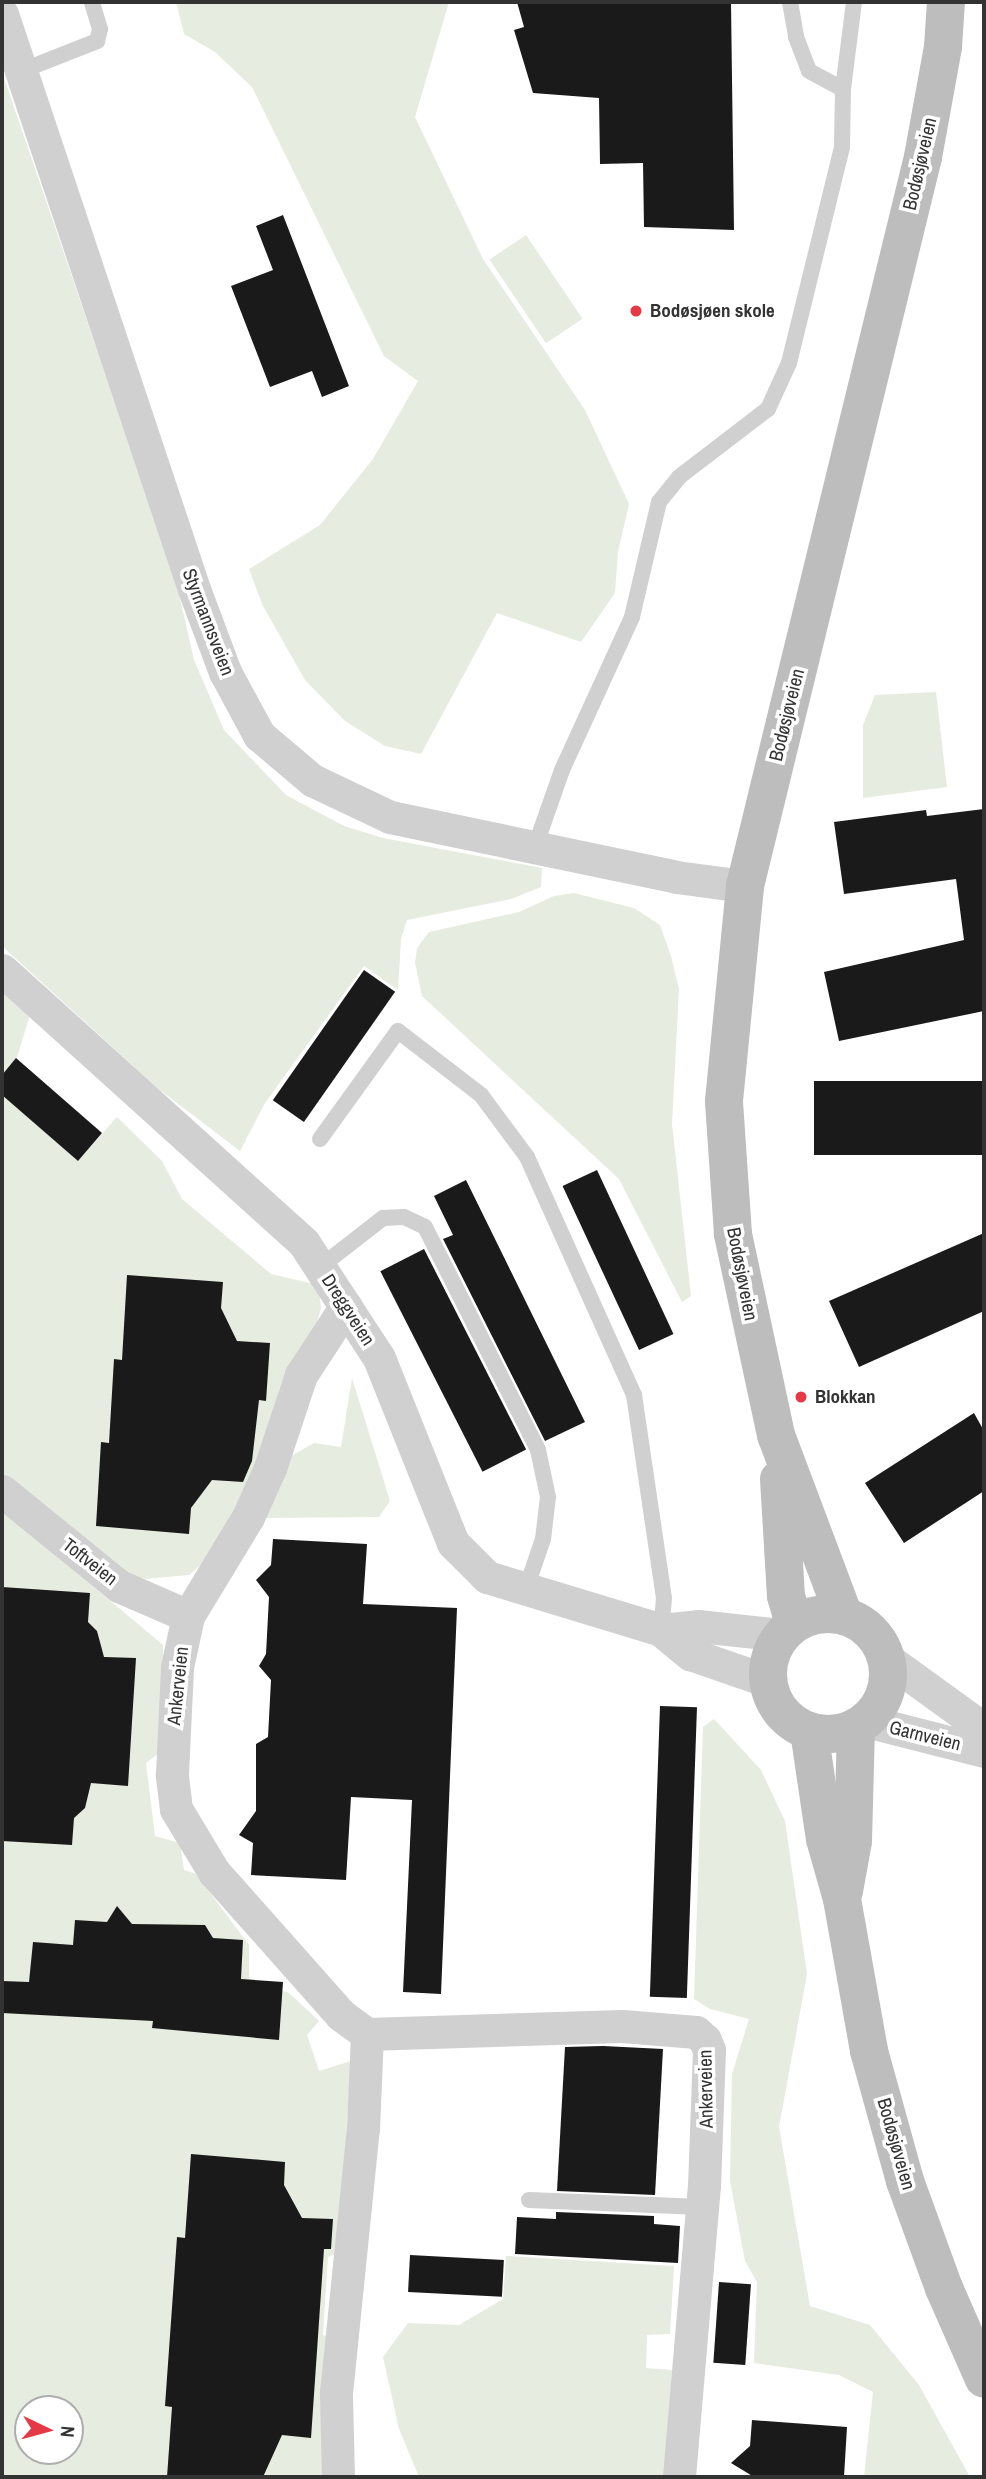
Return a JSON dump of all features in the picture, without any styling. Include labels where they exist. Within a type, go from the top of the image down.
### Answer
[{"type":"street","name":"Bodøsjøveien","points":[[844,1616],[776,1435],[733,1234],[724,1101],[745,886],[923,157],[943,47],[946,2]]},
{"type":"street","name":"Styrmannsveien","points":[[2,15],[194,589],[225,672],[259,735],[312,780],[390,817],[536,844],[676,877],[745,886]]},
{"type":"street","name":"Dreggveien","points":[[2,970],[303,1243],[379,1358],[453,1543],[487,1577],[661,1630],[690,1654],[768,1681]]},
{"type":"street","name":"Ankerveien","points":[[346,1306],[301,1375],[271,1468],[248,1517],[188,1616],[177,1667],[172,1774],[176,1809],[201,1853],[241,1904],[341,2015],[367,2034],[622,2026],[696,2032],[709,2050],[702,2207],[679,2477]]},
{"type":"street","name":"Bodøsjøveien","points":[[776,1435],[788,1630]]},
{"type":"street","name":"Toftveien","points":[[2,1491],[119,1586],[188,1616]]},
{"type":"street","points":[[827,1613],[844,1616],[863,1624],[877,1639],[886,1658],[886,1692],[861,1724],[841,1733],[809,1731],[781,1712],[768,1681],[773,1649],[788,1630],[827,1613]]},
{"type":"street","name":"Dreggveien","points":[[661,1630],[698,1626],[788,1630]]},
{"type":"street","name":"Garnveien","points":[[886,1658],[984,1729]]},
{"type":"street","name":"Bodøsjøveien","points":[[842,1899],[853,1841],[861,1724]]},
{"type":"street","name":"Garnveien","points":[[861,1724],[984,1751]]},
{"type":"street","name":"Bodøsjøveien","points":[[809,1731],[825,1839],[842,1899],[869,2050],[905,2180],[944,2288],[984,2379]]},
{"type":"street","points":[[338,2477],[336,2393],[363,2129],[367,2034]]},
{"type":"lane","points":[[21,71],[97,41],[100,29],[92,2]]},
{"type":"lane","points":[[790,2],[796,37],[808,71],[843,89]]},
{"type":"lane","points":[[536,844],[562,770],[632,617],[659,502],[679,477],[768,409],[789,363],[842,147],[843,89],[854,2]]},
{"type":"lane","points":[[320,1139],[398,1031],[481,1095],[527,1157],[634,1395],[664,1598],[661,1630]]},
{"type":"lane","points":[[320,1267],[383,1218],[404,1217],[425,1227],[538,1450],[548,1497],[543,1539],[526,1589]]},
{"type":"lane","points":[[529,2200],[702,2207]]},
{"type":"shaded area","points":[[176,2],[449,2],[415,117],[483,259],[585,410],[629,504],[618,552],[615,593],[581,642],[497,613],[421,754],[385,746],[345,721],[305,680],[263,606],[249,569],[320,525],[373,459],[418,381],[384,356],[252,87],[215,52],[184,34]]},
{"type":"shaded area","points":[[2,72],[176,581],[194,660],[224,730],[286,795],[344,826],[383,838],[542,868],[541,887],[511,899],[407,920],[401,939],[398,990],[364,966],[265,1103],[240,1151],[156,1087],[2,946]]},
{"type":"shaded area","points":[[526,235],[582,319],[546,343],[490,260]]},
{"type":"shaded area","points":[[936,692],[947,787],[863,798],[863,725],[875,695]]},
{"type":"shaded area","points":[[574,893],[634,908],[660,925],[671,956],[679,989],[672,1124],[691,1296],[682,1302],[619,1179],[422,996],[415,963],[417,948],[429,932],[519,912],[554,896]]},
{"type":"shaded area","points":[[2,990],[30,1015],[17,1057],[2,1075]]},
{"type":"shaded area","points":[[2,1093],[78,1161],[117,1117],[162,1161],[182,1199],[271,1274],[314,1284],[319,1290],[321,1308],[313,1335],[282,1381],[266,1432],[264,1460],[205,1561],[189,1575],[145,1579],[113,1570],[2,1478]]},
{"type":"shaded area","points":[[352,1378],[390,1501],[379,1517],[264,1518],[291,1456],[314,1443],[341,1447]]},
{"type":"shaded area","points":[[2,1510],[163,1645],[163,1750],[146,1763],[155,1836],[180,1843],[184,1870],[196,1874],[249,1945],[249,1979],[289,1993],[319,2021],[307,2035],[319,2071],[351,2061],[339,2252],[328,2257],[323,2335],[331,2338],[327,2477],[2,2477]]},
{"type":"shaded area","points":[[714,1719],[761,1770],[785,1821],[807,1974],[779,2127],[810,2306],[870,2325],[919,2385],[970,2477],[864,2477],[873,2392],[839,2375],[754,2363],[757,2282],[745,2261],[730,2181],[732,2074],[749,2019],[710,2009],[694,1999],[703,1727]]},
{"type":"shaded area","points":[[506,2256],[674,2266],[670,2334],[647,2335],[646,2368],[672,2370],[666,2477],[419,2477],[399,2429],[383,2357],[408,2323],[459,2325],[503,2299]]},
{"type":"building","points":[[517,2],[731,2],[734,230],[644,227],[643,163],[600,164],[599,98],[533,93],[514,30],[524,27]]},
{"type":"building","points":[[283,215],[349,386],[322,397],[312,371],[270,387],[231,286],[273,270],[256,226]]},
{"type":"building","points":[[984,809],[984,1011],[839,1041],[824,972],[964,940],[956,879],[844,894],[834,822],[926,810],[927,816]]},
{"type":"building","points":[[364,970],[395,992],[304,1122],[273,1100]]},
{"type":"building","points":[[16,1058],[102,1133],[78,1161],[2,1095],[2,1075]]},
{"type":"building","points":[[814,1081],[984,1081],[984,1155],[814,1155]]},
{"type":"building","points":[[597,1170],[673,1334],[639,1350],[563,1186]]},
{"type":"building","points":[[466,1180],[585,1422],[545,1441],[443,1239],[453,1235],[434,1196]]},
{"type":"building","points":[[984,1233],[984,1311],[859,1367],[829,1301]]},
{"type":"building","points":[[424,1249],[526,1449],[482,1472],[380,1271]]},
{"type":"building","points":[[127,1275],[223,1282],[221,1308],[237,1341],[270,1343],[266,1401],[259,1400],[252,1461],[243,1482],[212,1480],[191,1508],[189,1534],[96,1526],[101,1442],[109,1443],[114,1359],[122,1360]]},
{"type":"building","points":[[974,1413],[984,1431],[984,1491],[904,1543],[865,1483]]},
{"type":"building","points":[[273,1539],[367,1544],[363,1604],[457,1608],[441,1994],[403,1992],[412,1800],[351,1797],[346,1880],[251,1875],[253,1843],[239,1835],[256,1811],[256,1744],[268,1737],[271,1680],[259,1666],[266,1654],[269,1597],[256,1580],[271,1565]]},
{"type":"building","points":[[2,1587],[90,1593],[88,1622],[97,1631],[104,1657],[136,1658],[128,1786],[91,1783],[85,1808],[74,1818],[72,1845],[2,1841]]},
{"type":"building","points":[[660,1706],[697,1707],[687,1998],[650,1997]]},
{"type":"building","points":[[117,1906],[132,1924],[205,1925],[213,1938],[243,1940],[241,1979],[283,1982],[279,2040],[152,2028],[153,2021],[2,2013],[2,1981],[29,1982],[33,1942],[73,1945],[75,1920],[107,1922]]},
{"type":"building","points":[[565,2047],[663,2049],[655,2195],[557,2191]]},
{"type":"building","points":[[191,2154],[285,2162],[284,2185],[302,2218],[333,2219],[331,2249],[324,2249],[311,2438],[282,2435],[263,2477],[167,2477],[172,2407],[165,2406],[177,2237],[185,2238]]},
{"type":"building","points":[[556,2212],[654,2216],[654,2224],[680,2226],[678,2263],[515,2254],[517,2217],[556,2219]]},
{"type":"building","points":[[410,2255],[504,2260],[502,2297],[408,2292]]},
{"type":"building","points":[[719,2282],[751,2284],[745,2365],[713,2363]]},
{"type":"building","points":[[752,2420],[847,2427],[844,2477],[754,2477],[731,2463],[750,2446]]},
{"type":"place","name":"Bodøsjøen skole","points":[[636,311]]},
{"type":"place","name":"Blokkan","points":[[801,1397]]}]
